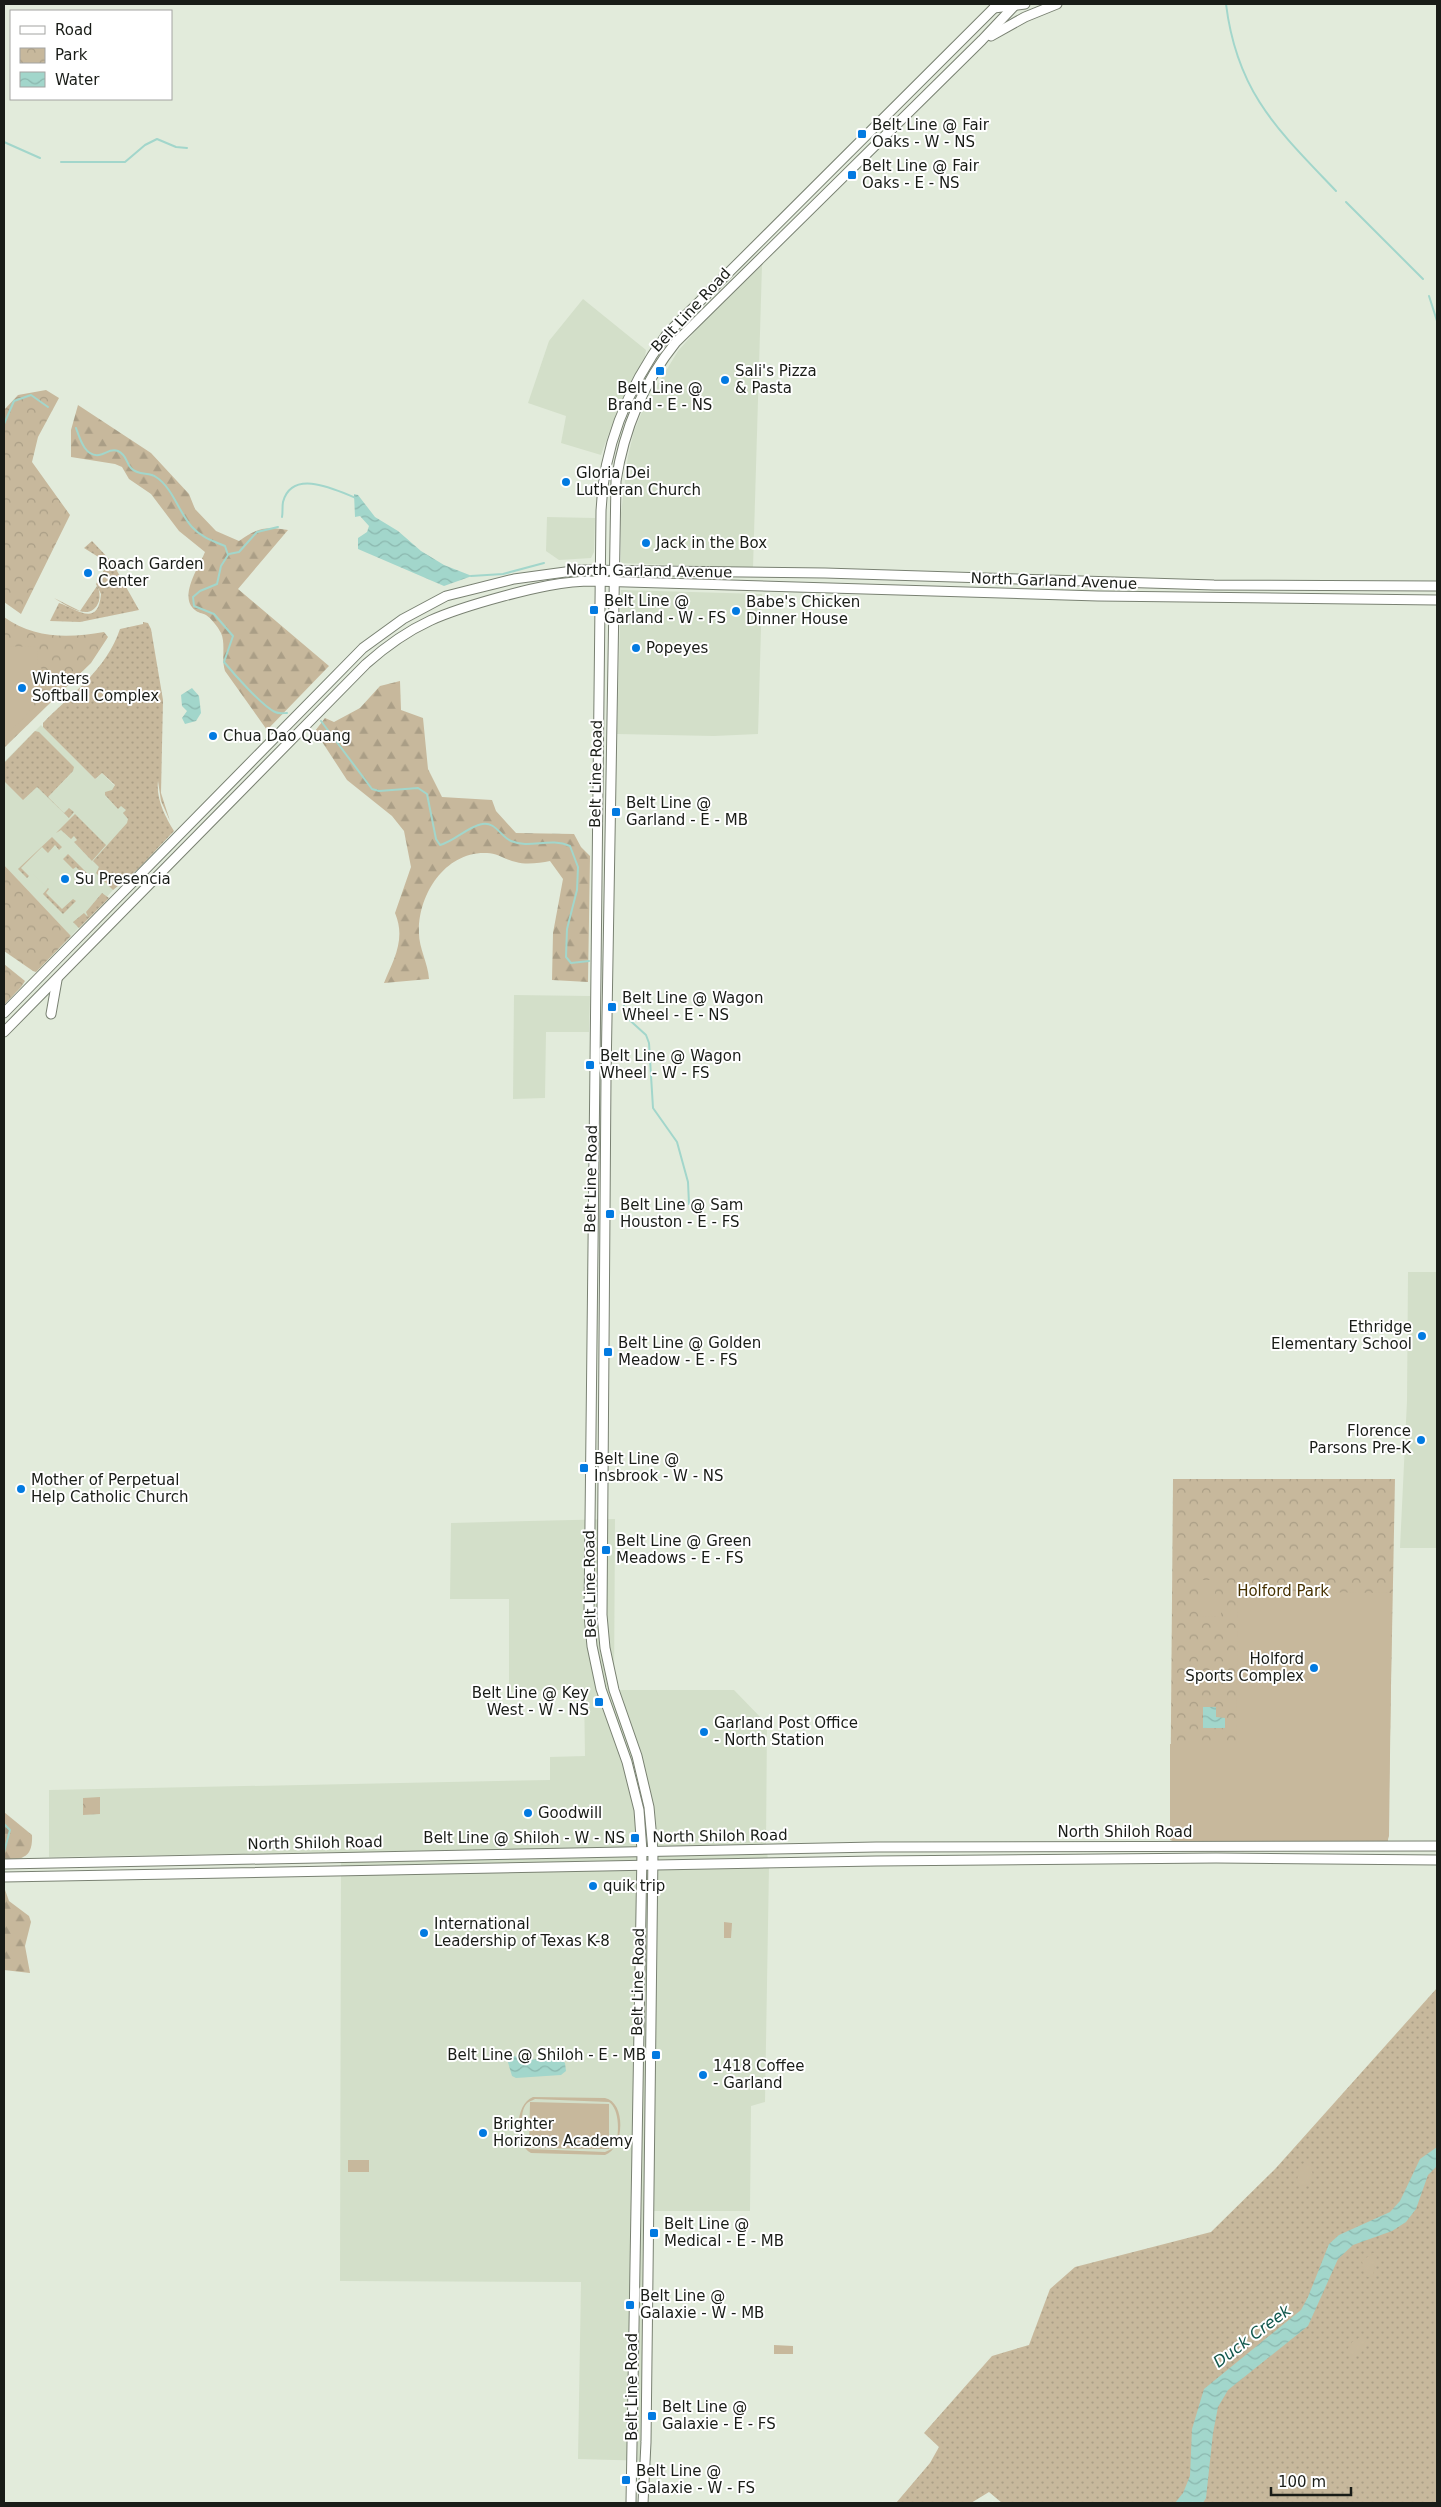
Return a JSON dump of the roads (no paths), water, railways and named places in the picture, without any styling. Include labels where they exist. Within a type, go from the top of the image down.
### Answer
[{"type":"main road","points":[[996,6],[1024,4]]},
{"type":"main road","points":[[982,40],[1025,17],[1057,4]]},
{"type":"main road","name":"Belt Line Road","points":[[643,2503],[646,2442],[653,1864],[649,1807],[637,1756],[614,1690],[605,1648],[602,1615],[606,1077],[614,495],[624,442],[642,394],[666,354],[732,285],[982,40],[1015,5]]},
{"type":"main road","name":"Belt Line Road","points":[[631,2503],[643,1864],[639,1810],[627,1762],[601,1689],[592,1646],[589,1614],[602,492],[612,439],[622,409],[657,347],[689,310],[996,6]]},
{"type":"main road","points":[[724,276],[732,285]]},
{"type":"main road","points":[[612,439],[624,442]]},
{"type":"main road","name":"North Garland Avenue","points":[[4,1013],[363,648],[389,627],[422,607],[446,596],[486,584],[564,571],[613,570],[825,573],[1214,585],[1437,586]]},
{"type":"main road","points":[[731,571],[731,586]]},
{"type":"main road","points":[[825,573],[825,589]]},
{"type":"main road","points":[[967,592],[969,585],[993,578]]},
{"type":"main road","name":"North Garland Avenue","points":[[4,1032],[366,664],[394,640],[429,620],[464,606],[540,586],[573,581],[1214,599],[1437,600]]},
{"type":"main road","points":[[422,607],[429,620]]},
{"type":"main road","points":[[600,678],[612,678]]},
{"type":"main road","points":[[598,757],[610,757]]},
{"type":"main road","points":[[598,806],[610,806]]},
{"type":"main road","points":[[51,1014],[58,977]]},
{"type":"main road","points":[[594,1077],[606,1077]]},
{"type":"main road","points":[[1292,1846],[1292,1859]]},
{"type":"main road","name":"North Shiloh Road","points":[[4,1864],[876,1847],[1437,1846]]},
{"type":"main road","name":"North Shiloh Road","points":[[4,1877],[643,1864],[1292,1859],[1437,1860]]},
{"type":"main road","points":[[640,2017],[651,2015]]},
{"type":"main road","points":[[637,2171],[649,2176]]},
{"type":"main road","points":[[635,2273],[647,2273]]},
{"type":"water","points":[[354,494],[358,495],[375,517],[398,531],[421,551],[444,565],[472,576],[444,586],[358,549],[358,538],[367,532],[369,526],[360,516],[355,517]]},
{"type":"water","points":[[192,688],[199,696],[201,713],[196,721],[185,724],[182,718],[187,711],[182,706],[181,695]]},
{"type":"water","points":[[1203,1707],[1216,1707],[1216,1717],[1225,1718],[1225,1728],[1203,1728]]},
{"type":"water","points":[[510,2055],[530,2060],[557,2056],[565,2063],[566,2071],[561,2075],[516,2078],[512,2076],[507,2059]]},
{"type":"water","points":[[1437,2147],[1437,2166],[1428,2175],[1416,2209],[1406,2222],[1392,2231],[1353,2245],[1338,2259],[1308,2326],[1228,2390],[1218,2407],[1213,2433],[1206,2498],[1203,2503],[1175,2503],[1183,2493],[1190,2476],[1192,2429],[1204,2389],[1301,2310],[1329,2244],[1339,2235],[1390,2212],[1400,2201],[1420,2159]]},
{"type":"waterway","points":[[1226,4],[1232,35],[1250,86],[1263,108],[1296,149],[1336,191]]},
{"type":"waterway","points":[[61,162],[125,162],[145,145],[157,139],[176,147],[187,148]]},
{"type":"waterway","points":[[4,142],[40,158]]},
{"type":"waterway","points":[[1346,202],[1423,279]]},
{"type":"waterway","points":[[1429,296],[1437,321]]},
{"type":"waterway","points":[[4,424],[14,401],[31,395],[48,407]]},
{"type":"waterway","points":[[76,428],[84,446],[90,453],[99,455],[110,451],[118,451],[134,470],[156,477],[167,487],[192,527],[203,536],[225,546],[228,555],[221,566],[217,584],[200,591],[193,597],[194,606],[214,614],[233,636],[224,662],[269,709],[278,713],[287,713]]},
{"type":"waterway","points":[[282,517],[283,502],[288,492],[295,486],[315,484],[356,498]]},
{"type":"waterway","points":[[229,554],[239,552],[257,532],[278,527]]},
{"type":"waterway","points":[[471,576],[503,574],[544,563]]},
{"type":"waterway","points":[[321,721],[372,789],[379,791],[418,788],[427,794],[436,839],[440,845],[471,828],[487,824],[494,827],[507,839],[518,843],[555,843],[570,846],[578,867],[577,890],[567,929],[566,957],[571,963],[589,961]]},
{"type":"waterway","points":[[624,1001],[624,1015],[646,1035],[649,1043],[653,1108],[677,1142],[688,1182],[689,1204]]},
{"type":"waterway","points":[[4,1824],[10,1830],[4,1852]]},
{"type":"place","name":"Belt Line @ Fair Oaks - W - NS","points":[[862,134]]},
{"type":"place","name":"Belt Line @ Fair Oaks - E - NS","points":[[852,175]]},
{"type":"place","name":"Belt Line @ Brand - E - NS","points":[[660,371]]},
{"type":"place","name":"Sali's Pizza & Pasta","points":[[725,380]]},
{"type":"place","name":"Gloria Dei Lutheran Church","points":[[566,482]]},
{"type":"place","name":"Jack in the Box","points":[[646,543]]},
{"type":"place","name":"Roach Garden Center","points":[[88,573]]},
{"type":"place","name":"Belt Line @ Garland - W - FS","points":[[594,610]]},
{"type":"place","name":"Babe's Chicken Dinner House","points":[[736,611]]},
{"type":"place","name":"Popeyes","points":[[636,648]]},
{"type":"place","name":"Winters Softball Complex","points":[[22,688]]},
{"type":"place","name":"Chua Dao Quang","points":[[213,736]]},
{"type":"place","name":"Belt Line @ Garland - E - MB","points":[[616,812]]},
{"type":"place","name":"Su Presencia","points":[[65,879]]},
{"type":"place","name":"Belt Line @ Wagon Wheel - E - NS","points":[[612,1007]]},
{"type":"place","name":"Belt Line @ Wagon Wheel - W - FS","points":[[590,1065]]},
{"type":"place","name":"Belt Line @ Sam Houston - E - FS","points":[[610,1214]]},
{"type":"place","name":"Ethridge Elementary School","points":[[1422,1336]]},
{"type":"place","name":"Belt Line @ Golden Meadow - E - FS","points":[[608,1352]]},
{"type":"place","name":"Florence Parsons Pre-K","points":[[1421,1440]]},
{"type":"place","name":"Belt Line @ Insbrook - W - NS","points":[[584,1468]]},
{"type":"place","name":"Mother of Perpetual Help Catholic Church","points":[[21,1489]]},
{"type":"place","name":"Belt Line @ Green Meadows - E - FS","points":[[606,1550]]},
{"type":"place","name":"Holford Sports Complex","points":[[1314,1668]]},
{"type":"place","name":"Belt Line @ Key West - W - NS","points":[[599,1702]]},
{"type":"place","name":"Garland Post Office - North Station","points":[[704,1732]]},
{"type":"place","name":"Goodwill","points":[[528,1813]]},
{"type":"place","name":"Belt Line @ Shiloh - W - NS","points":[[635,1838]]},
{"type":"place","name":"quik trip","points":[[593,1886]]},
{"type":"place","name":"International Leadership of Texas K-8","points":[[424,1933]]},
{"type":"place","name":"Belt Line @ Shiloh - E - MB","points":[[656,2055]]},
{"type":"place","name":"1418 Coffee - Garland","points":[[703,2075]]},
{"type":"place","name":"Brighter Horizons Academy","points":[[483,2133]]},
{"type":"place","name":"Belt Line @ Medical - E - MB","points":[[654,2233]]},
{"type":"place","name":"Belt Line @ Galaxie - W - MB","points":[[630,2305]]},
{"type":"place","name":"Belt Line @ Galaxie - E - FS","points":[[652,2416]]},
{"type":"place","name":"Belt Line @ Galaxie - W - FS","points":[[626,2480]]},
{"type":"park label","name":"Holford Park","points":[[1283,1591]]},
{"type":"water label","name":"Duck Creek","points":[[1252,2336]]}]
